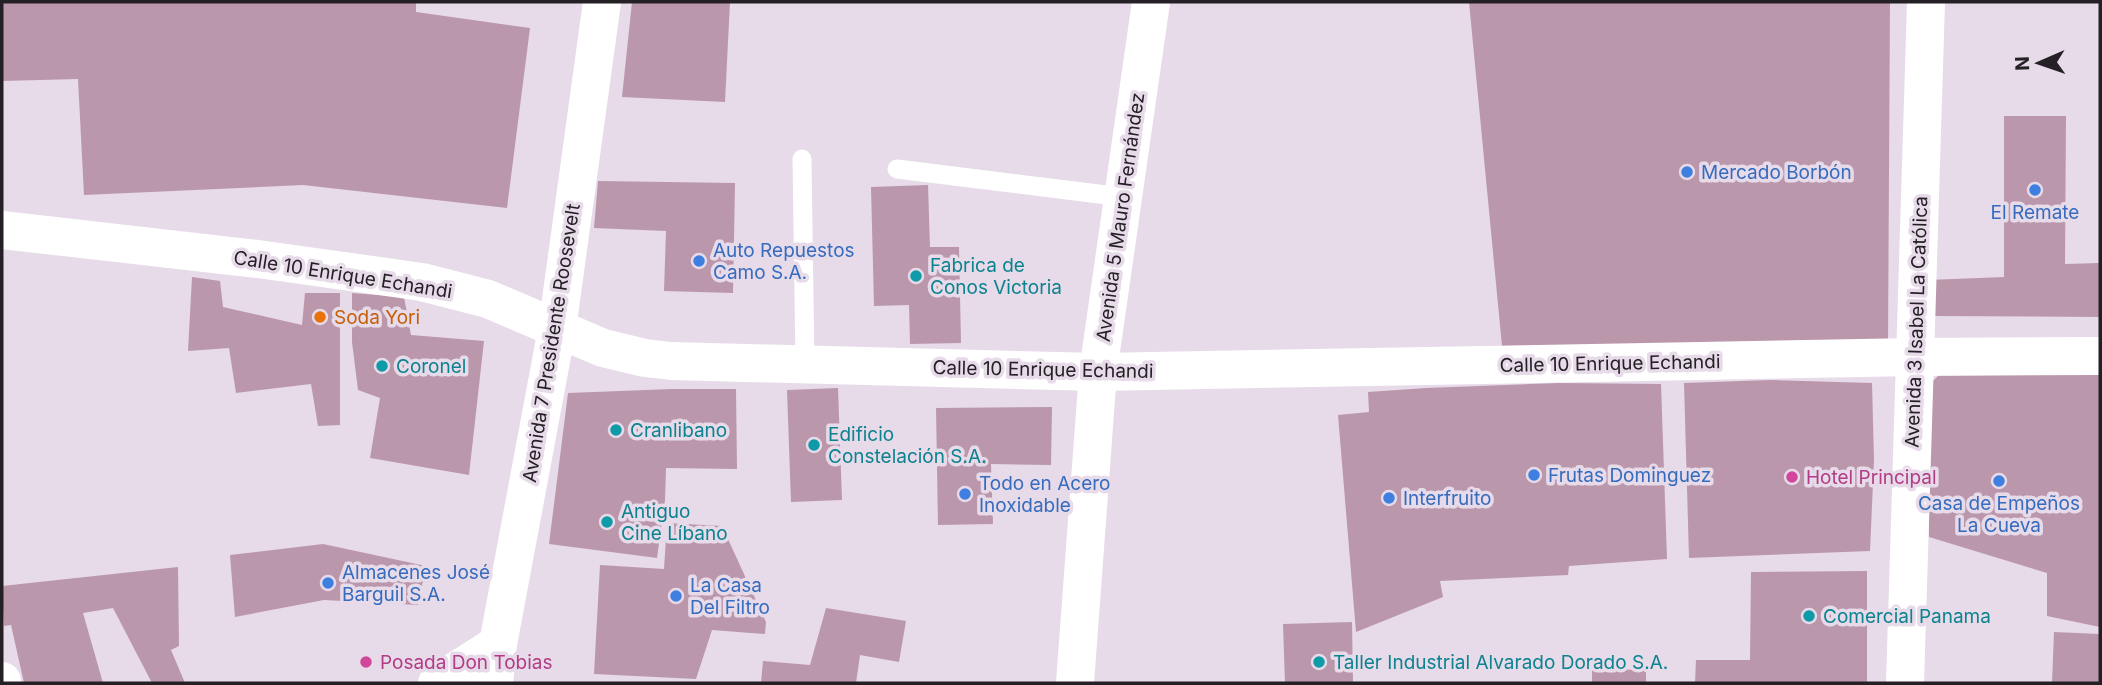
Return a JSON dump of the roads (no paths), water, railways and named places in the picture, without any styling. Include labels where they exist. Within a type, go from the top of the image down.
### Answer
[{"type":"street","name":"Avenida 7 Presidente Roosevelt","points":[[494,683],[498,644],[557,329],[602,2]]},
{"type":"street","name":"Avenida 5 Mauro Fernández","points":[[1075,683],[1098,372],[1151,2]]},
{"type":"street","name":"Avenida 3 Isabel La Católica","points":[[1905,683],[1926,2]]},
{"type":"street","name":"Calle 10 Enrique Echandi","points":[[2,230],[258,259],[422,282],[488,299],[603,348],[671,361],[1098,372],[2100,356]]},
{"type":"street","points":[[437,683],[498,644]]},
{"type":"lane","points":[[802,159],[805,365]]},
{"type":"lane","points":[[897,169],[1123,197]]},
{"type":"place","name":"Mercado Borbón","points":[[1687,172]]},
{"type":"place","name":"El Remate","points":[[2035,190]]},
{"type":"place","name":"Auto Repuestos Camo S.A.","points":[[699,261]]},
{"type":"place","name":"Fabrica de Conos Victoria","points":[[916,276]]},
{"type":"place","name":"Soda Yori","points":[[320,317]]},
{"type":"place","name":"Coronel","points":[[382,366]]},
{"type":"place","name":"Cranlibano","points":[[616,430]]},
{"type":"place","name":"Edificio Constelación S.A.","points":[[814,445]]},
{"type":"place","name":"Frutas Dominguez","points":[[1534,475]]},
{"type":"place","name":"Hotel Principal","points":[[1792,477]]},
{"type":"place","name":"Casa de Empeños La Cueva","points":[[1999,481]]},
{"type":"place","name":"Todo en Acero Inoxidable","points":[[965,494]]},
{"type":"place","name":"Interfruito","points":[[1389,498]]},
{"type":"place","name":"Antiguo Cine Líbano","points":[[607,522]]},
{"type":"place","name":"Almacenes José Barguil S.A.","points":[[328,583]]},
{"type":"place","name":"La Casa Del Filtro","points":[[676,596]]},
{"type":"place","name":"Comercial Panama","points":[[1809,616]]},
{"type":"place","name":"Posada Don Tobias","points":[[366,662]]},
{"type":"place","name":"Taller Industrial Alvarado Dorado S.A.","points":[[1319,662]]}]
